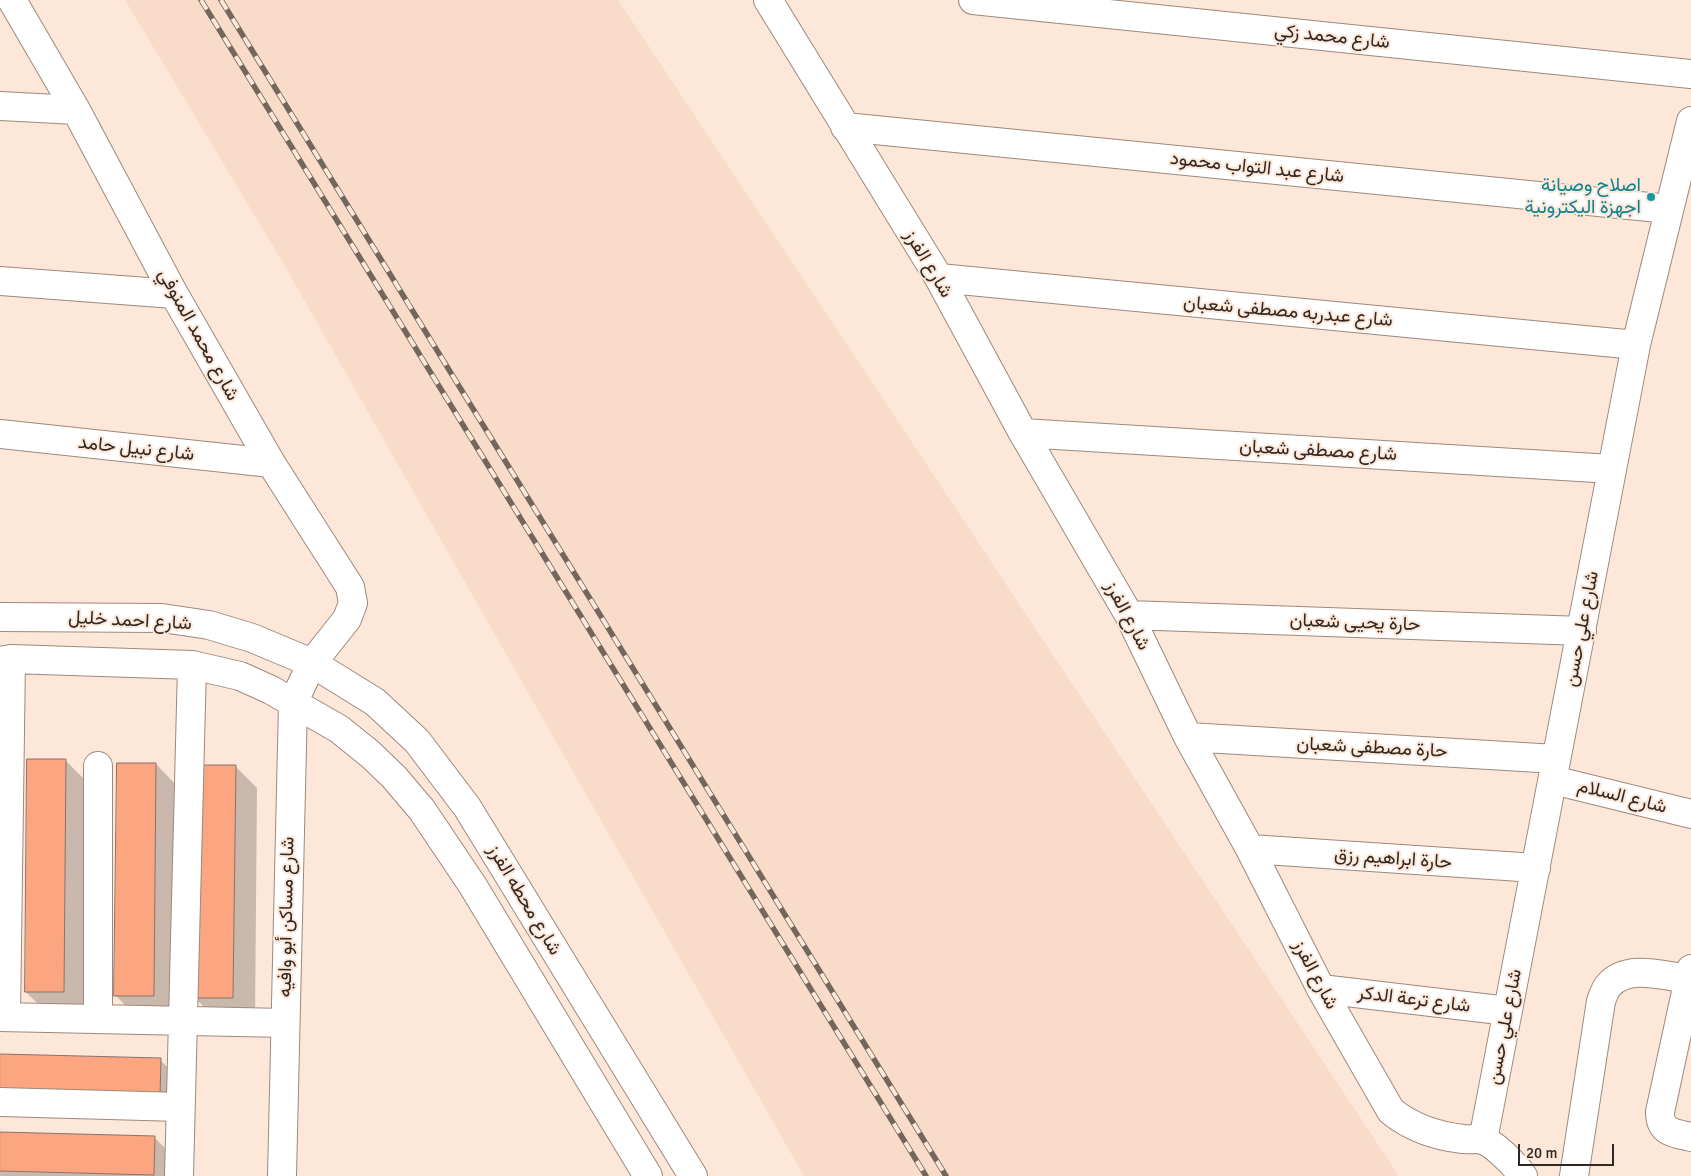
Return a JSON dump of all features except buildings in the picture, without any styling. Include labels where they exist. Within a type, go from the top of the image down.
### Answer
[{"type":"street","name":"شارع محمد المنوفي","points":[[12,0],[76,110],[174,294],[271,464],[350,587],[352,603],[347,619],[312,663]]},
{"type":"street","name":"شارع الفرز","points":[[768,0],[939,278],[1023,434],[1129,615],[1188,737],[1250,849],[1321,989],[1391,1111],[1404,1122],[1420,1129],[1464,1140],[1483,1140]]},
{"type":"street","name":"شارع محمد زكي","points":[[973,0],[1691,74]]},
{"type":"street","points":[[0,106],[76,110]]},
{"type":"street","name":"شارع علي حسن","points":[[1483,1140],[1636,345],[1691,121]]},
{"type":"street","name":"شارع عبد التواب محمود","points":[[845,128],[1669,209]]},
{"type":"street","name":"شارع عبدربه مصطفى شعبان","points":[[939,278],[1636,345]]},
{"type":"street","points":[[0,281],[174,294]]},
{"type":"street","name":"شارع نبيل حامد","points":[[0,434],[271,464]]},
{"type":"street","name":"شارع مصطفى شعبان","points":[[1023,434],[1612,469]]},
{"type":"street","name":"حارة يحيى شعبان","points":[[1129,615],[1582,632]]},
{"type":"street","name":"شارع احمد خليل","points":[[0,617],[162,618],[209,625],[252,638],[312,663]]},
{"type":"street","points":[[285,1023],[3,1017],[5,660],[192,665],[240,676],[271,690],[292,703]]},
{"type":"street","name":"شارع مساكن أبو وافيه","points":[[282,1176],[292,703],[312,663]]},
{"type":"street","name":"شارع محطه الفرز","points":[[312,663],[375,702],[417,741],[467,807],[693,1176]]},
{"type":"street","points":[[178,1176],[184,1021],[192,665]]},
{"type":"street","name":"شارع محطه الفرز","points":[[292,703],[338,729],[370,754],[394,777],[422,810],[472,886],[648,1176]]},
{"type":"street","name":"حارة مصطفى شعبان","points":[[1188,737],[1555,769]]},
{"type":"street","points":[[98,766],[98,1019]]},
{"type":"street","name":"شارع السلام","points":[[1555,769],[1691,814]]},
{"type":"street","name":"حارة ابراهيم رزق","points":[[1250,849],[1536,868]]},
{"type":"street","points":[[1574,1176],[1601,1001],[1608,986],[1622,976],[1638,972],[1690,974],[1660,1119],[1668,1131],[1691,1137]]},
{"type":"street","name":"شارع ترعة الدكر","points":[[1321,989],[1508,1011]]},
{"type":"street","points":[[593,1085],[624,1064]]},
{"type":"street","points":[[0,1102],[180,1107]]},
{"type":"street","points":[[1483,1140],[1510,1160],[1523,1176]]},
{"type":"shaded area","points":[[125,0],[618,0],[1399,1176],[804,1176],[279,256]]},
{"type":"railway","points":[[201,0],[926,1176]]},
{"type":"railway","points":[[221,0],[946,1176]]},
{"type":"place","name":"اصلاح وصيانة اجهزة اليكترونية","points":[[1651,197]]}]
